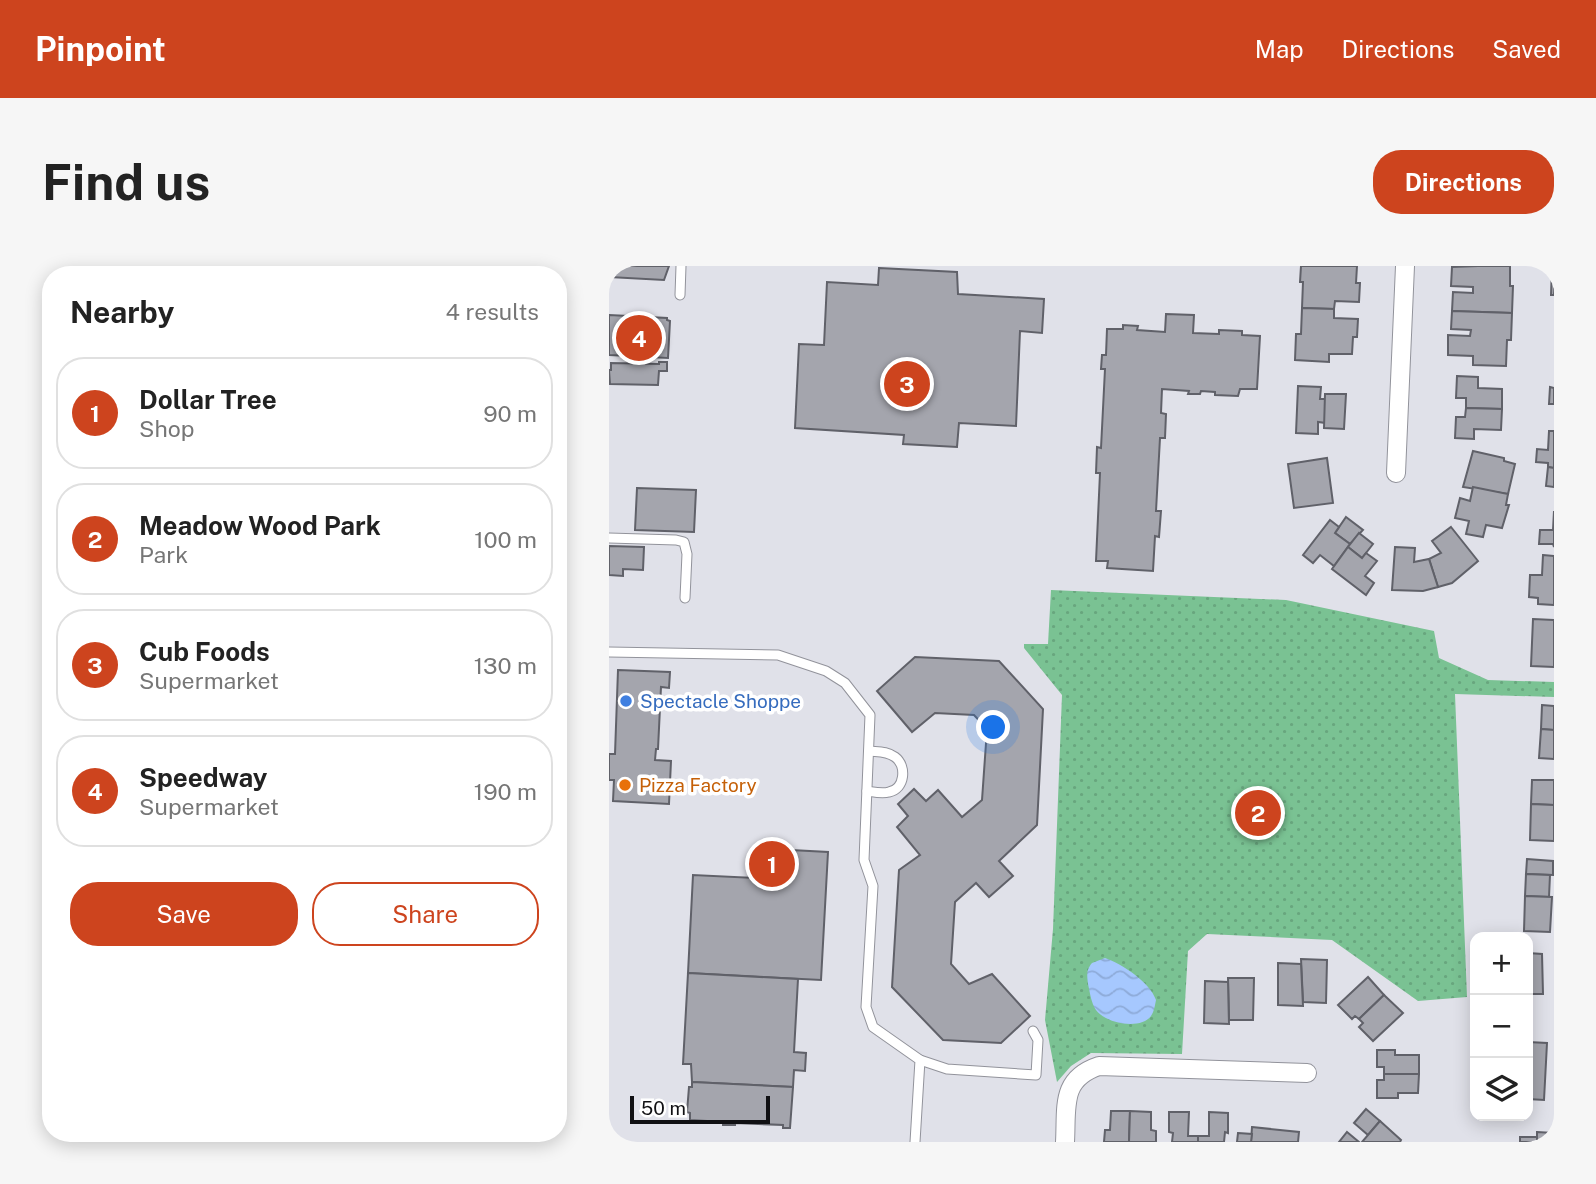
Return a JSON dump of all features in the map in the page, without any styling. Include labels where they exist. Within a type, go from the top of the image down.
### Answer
[{"type":"street","points":[[1396,473],[1405,266]]},
{"type":"street","points":[[1065,1142],[1070,1086],[1076,1077],[1086,1070],[1099,1066],[1307,1073]]},
{"type":"lane","points":[[680,295],[681,266]]},
{"type":"lane","points":[[609,538],[684,542],[687,554],[685,598]]},
{"type":"lane","points":[[609,652],[778,655],[826,671],[845,683],[870,715],[864,860],[873,886],[866,1007],[873,1027],[921,1060],[947,1069],[1036,1075],[1038,1040],[1033,1031]]},
{"type":"lane","points":[[867,791],[889,793],[896,790],[902,778],[898,758],[886,752],[869,751]]},
{"type":"lane","points":[[915,1142],[921,1060]]},
{"type":"green space","points":[[1051,590],[1286,600],[1434,631],[1439,658],[1488,680],[1554,682],[1554,697],[1455,694],[1467,997],[1418,1001],[1332,940],[1207,934],[1188,951],[1182,1054],[1091,1053],[1071,1066],[1057,1082],[1045,1020],[1053,929],[1062,695],[1024,648],[1024,644],[1048,644]]},
{"type":"water","points":[[1105,958],[1135,974],[1153,993],[1156,1000],[1154,1008],[1146,1020],[1123,1024],[1107,1019],[1096,1010],[1087,973],[1092,963]]},
{"type":"building","points":[[609,266],[669,266],[664,280],[609,277]]},
{"type":"building","points":[[1301,266],[1357,266],[1359,302],[1335,301],[1334,309],[1302,308]]},
{"type":"building","points":[[1510,266],[1510,286],[1513,286],[1512,313],[1452,311],[1453,292],[1473,293],[1473,287],[1451,286],[1452,267]]},
{"type":"building","points":[[1554,266],[1554,295],[1551,295]]},
{"type":"building","points":[[879,268],[957,272],[958,294],[1044,299],[1042,333],[1020,331],[1016,426],[959,423],[957,447],[903,444],[904,435],[795,428],[799,344],[824,345],[827,282],[878,285]]},
{"type":"building","points":[[1302,308],[1334,309],[1334,318],[1358,319],[1352,354],[1329,354],[1329,362],[1295,360],[1296,334],[1301,334]]},
{"type":"building","points":[[1452,311],[1512,313],[1506,366],[1473,365],[1473,356],[1448,355],[1448,335],[1470,336],[1471,330],[1451,329]]},
{"type":"building","points":[[1166,314],[1194,315],[1193,333],[1242,331],[1242,335],[1260,336],[1257,389],[1240,389],[1238,396],[1201,391],[1200,394],[1188,394],[1189,391],[1162,389],[1161,413],[1166,414],[1165,438],[1160,438],[1156,511],[1161,511],[1159,537],[1155,536],[1153,571],[1107,568],[1108,561],[1096,561],[1100,473],[1096,473],[1097,447],[1101,448],[1105,369],[1101,369],[1102,355],[1106,355],[1107,329],[1123,329],[1123,325],[1138,326],[1137,330],[1165,332]]},
{"type":"building","points":[[609,315],[667,318],[670,321],[668,358],[609,355]]},
{"type":"building","points":[[667,362],[667,371],[659,371],[658,385],[610,384],[611,363]]},
{"type":"building","points":[[1457,376],[1478,377],[1478,388],[1502,389],[1502,409],[1466,408],[1466,398],[1456,398]]},
{"type":"building","points":[[1298,386],[1321,387],[1320,399],[1327,399],[1326,423],[1318,422],[1318,434],[1296,433]]},
{"type":"building","points":[[1550,387],[1554,388],[1554,404],[1549,404]]},
{"type":"building","points":[[1325,394],[1346,394],[1344,429],[1324,428]]},
{"type":"building","points":[[1466,408],[1502,409],[1501,430],[1474,429],[1474,439],[1455,438],[1456,417],[1465,417]]},
{"type":"building","points":[[1549,431],[1554,431],[1554,468],[1548,467],[1548,463],[1536,462],[1537,449],[1548,450]]},
{"type":"building","points":[[1473,451],[1504,458],[1504,461],[1515,464],[1508,494],[1463,487]]},
{"type":"building","points":[[1327,458],[1333,503],[1294,508],[1288,464]]},
{"type":"building","points":[[1548,467],[1554,468],[1554,487],[1546,486]]},
{"type":"building","points":[[1473,487],[1508,494],[1506,505],[1509,505],[1502,528],[1486,525],[1483,537],[1466,534],[1469,521],[1455,518],[1460,498],[1470,501]]},
{"type":"building","points":[[637,488],[696,490],[694,532],[635,530]]},
{"type":"building","points":[[1554,511],[1554,547],[1553,544],[1539,544],[1540,530],[1553,530]]},
{"type":"building","points":[[1346,517],[1363,530],[1350,544],[1335,533]]},
{"type":"building","points":[[1330,520],[1339,527],[1335,533],[1350,544],[1334,566],[1320,555],[1313,563],[1303,555]]},
{"type":"building","points":[[1451,527],[1478,561],[1452,583],[1438,587],[1429,559],[1441,553],[1432,541]]},
{"type":"building","points":[[1359,533],[1373,544],[1362,558],[1348,547]]},
{"type":"building","points":[[609,546],[644,547],[643,570],[623,569],[623,576],[609,575]]},
{"type":"building","points":[[1348,547],[1362,558],[1366,553],[1377,561],[1365,576],[1374,583],[1366,595],[1332,569]]},
{"type":"building","points":[[1395,547],[1415,548],[1414,562],[1429,559],[1438,587],[1423,591],[1392,590]]},
{"type":"building","points":[[1543,555],[1554,556],[1554,605],[1538,604],[1538,598],[1529,597],[1530,575],[1542,575]]},
{"type":"building","points":[[1533,619],[1554,620],[1554,667],[1531,666]]},
{"type":"building","points":[[915,657],[999,661],[1043,709],[1037,825],[999,861],[1013,876],[989,897],[976,883],[955,902],[951,964],[969,984],[992,974],[1030,1016],[1001,1043],[943,1040],[892,987],[899,870],[920,855],[897,827],[908,816],[898,804],[914,789],[926,801],[938,790],[962,817],[982,800],[987,729],[974,715],[935,713],[912,732],[877,691]]},
{"type":"building","points":[[618,670],[670,672],[669,688],[661,687],[655,760],[671,761],[669,804],[613,801],[614,780],[609,780],[609,754],[615,754]]},
{"type":"building","points":[[1542,705],[1554,706],[1554,730],[1541,729]]},
{"type":"building","points":[[1541,729],[1554,730],[1554,759],[1539,758]]},
{"type":"building","points":[[1532,780],[1554,780],[1554,805],[1531,804]]},
{"type":"building","points":[[1531,804],[1554,805],[1554,841],[1530,840]]},
{"type":"building","points":[[772,849],[828,852],[821,980],[688,973],[693,875],[755,878],[756,863]]},
{"type":"building","points":[[1527,859],[1553,861],[1553,875],[1526,874]]},
{"type":"building","points":[[1526,874],[1550,875],[1549,897],[1525,896]]},
{"type":"building","points":[[1525,896],[1552,897],[1550,932],[1524,931]]},
{"type":"building","points":[[1533,953],[1542,954],[1543,994],[1533,994]]},
{"type":"building","points":[[1301,959],[1327,960],[1326,1003],[1303,1002]]},
{"type":"building","points":[[1278,963],[1301,964],[1303,1006],[1278,1005]]},
{"type":"building","points":[[688,973],[798,979],[794,1052],[806,1053],[805,1071],[794,1070],[793,1087],[692,1082],[691,1064],[683,1064]]},
{"type":"building","points":[[1368,977],[1384,995],[1359,1019],[1355,1016],[1352,1019],[1338,1005]]},
{"type":"building","points":[[1228,978],[1254,978],[1253,1020],[1229,1020]]},
{"type":"building","points":[[1205,981],[1228,982],[1229,1024],[1204,1023]]},
{"type":"building","points":[[1384,995],[1403,1013],[1373,1041],[1359,1027],[1363,1023],[1359,1019]]},
{"type":"building","points":[[1533,1042],[1547,1043],[1544,1100],[1533,1099]]},
{"type":"building","points":[[1377,1050],[1395,1050],[1395,1055],[1419,1055],[1419,1074],[1384,1074],[1384,1067],[1377,1067]]},
{"type":"building","points":[[1384,1074],[1419,1074],[1418,1093],[1398,1093],[1398,1098],[1377,1098],[1377,1080],[1384,1080]]},
{"type":"building","points":[[692,1082],[793,1087],[790,1128],[783,1128],[783,1125],[723,1125],[723,1122],[690,1120],[690,1113],[687,1112],[689,1087],[692,1087]]},
{"type":"building","points":[[1366,1109],[1380,1121],[1368,1135],[1354,1123]]},
{"type":"building","points":[[1111,1111],[1130,1111],[1129,1142],[1104,1142],[1105,1130],[1110,1130]]},
{"type":"building","points":[[1130,1111],[1151,1112],[1151,1130],[1156,1131],[1156,1142],[1129,1142]]},
{"type":"building","points":[[1169,1112],[1189,1112],[1188,1136],[1198,1136],[1198,1142],[1172,1142]]},
{"type":"building","points":[[1209,1112],[1228,1113],[1228,1133],[1225,1132],[1224,1142],[1198,1142],[1198,1136],[1209,1136]]},
{"type":"building","points":[[1380,1121],[1401,1140],[1400,1142],[1362,1142]]},
{"type":"building","points":[[1252,1127],[1299,1132],[1298,1142],[1251,1142]]},
{"type":"building","points":[[1347,1132],[1359,1142],[1339,1142]]},
{"type":"building","points":[[1537,1132],[1554,1133],[1554,1142],[1537,1142]]},
{"type":"building","points":[[1238,1133],[1252,1134],[1251,1142],[1237,1142]]},
{"type":"building","points":[[1520,1137],[1537,1137],[1537,1142],[1520,1142]]},
{"type":"place","name":"Speedway","points":[[639,338]]},
{"type":"place","name":"Cub Foods","points":[[907,384]]},
{"type":"place","name":"Spectacle Shoppe","points":[[626,701]]},
{"type":"place","name":"Pizza Factory","points":[[625,785]]},
{"type":"place","name":"Meadow Wood Park","points":[[1258,813]]},
{"type":"place","name":"Dollar Tree","points":[[772,864]]}]
